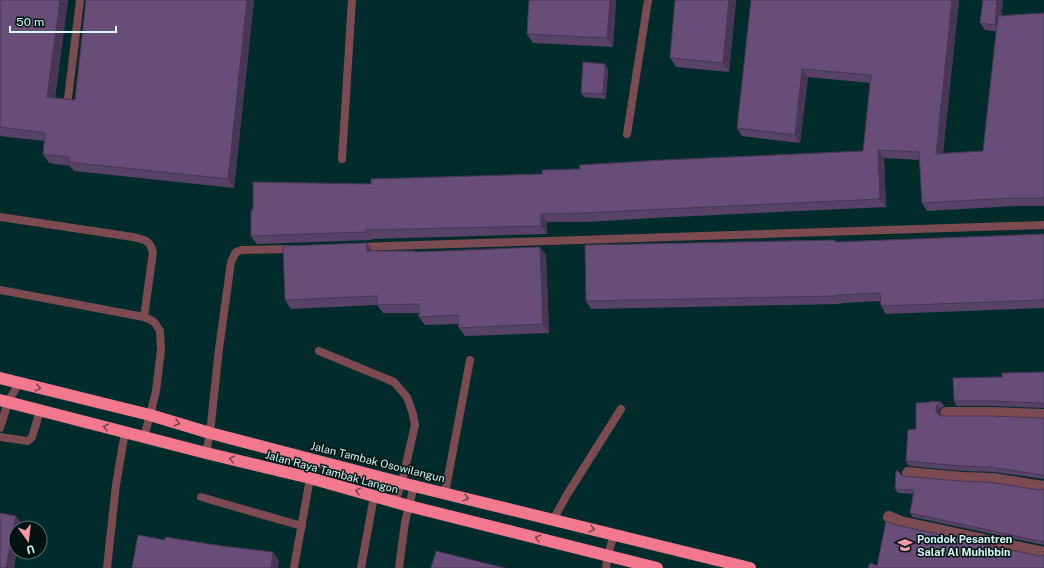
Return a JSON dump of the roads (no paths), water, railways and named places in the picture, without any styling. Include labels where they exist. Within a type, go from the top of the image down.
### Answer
[{"type":"highway","name":"Jalan Tambak Osowilangun","points":[[0,378],[150,415],[210,433],[414,486],[614,534],[732,566],[750,568]]},
{"type":"highway","name":"Jalan Raya Tambak Langon","points":[[4,401],[310,478],[409,506],[657,568]]},
{"type":"street","points":[[946,413],[1044,415]]},
{"type":"street","points":[[908,473],[993,479],[1044,487]]},
{"type":"street","points":[[889,517],[900,522],[1044,553]]},
{"type":"lane","points":[[68,98],[80,0]]},
{"type":"lane","points":[[342,159],[352,0]]},
{"type":"lane","points":[[627,134],[648,0]]},
{"type":"lane","points":[[0,217],[146,240],[151,245],[153,252],[144,317]]},
{"type":"lane","points":[[353,247],[1044,225]]},
{"type":"lane","points":[[206,453],[210,433],[219,349],[231,262],[234,255],[236,252],[242,250],[298,249]]},
{"type":"lane","points":[[0,290],[144,317],[155,323],[160,331],[161,350],[156,391],[144,437]]},
{"type":"lane","points":[[319,351],[394,382],[407,397],[415,425],[402,482],[395,502]]},
{"type":"lane","points":[[445,493],[470,360]]},
{"type":"lane","points":[[0,428],[4,401],[19,383]]},
{"type":"lane","points":[[553,520],[621,409]]},
{"type":"lane","points":[[0,437],[28,441],[32,437],[40,411]]},
{"type":"lane","points":[[107,568],[116,485],[125,432]]},
{"type":"lane","points":[[294,568],[310,478]]},
{"type":"lane","points":[[399,568],[405,522],[414,486]]},
{"type":"lane","points":[[361,568],[374,496]]},
{"type":"lane","points":[[201,497],[302,526]]},
{"type":"lane","points":[[606,568],[614,534]]},
{"type":"place","name":"Pondok Pesantren Salaf Al Muhibbin","points":[[905,545]]}]
